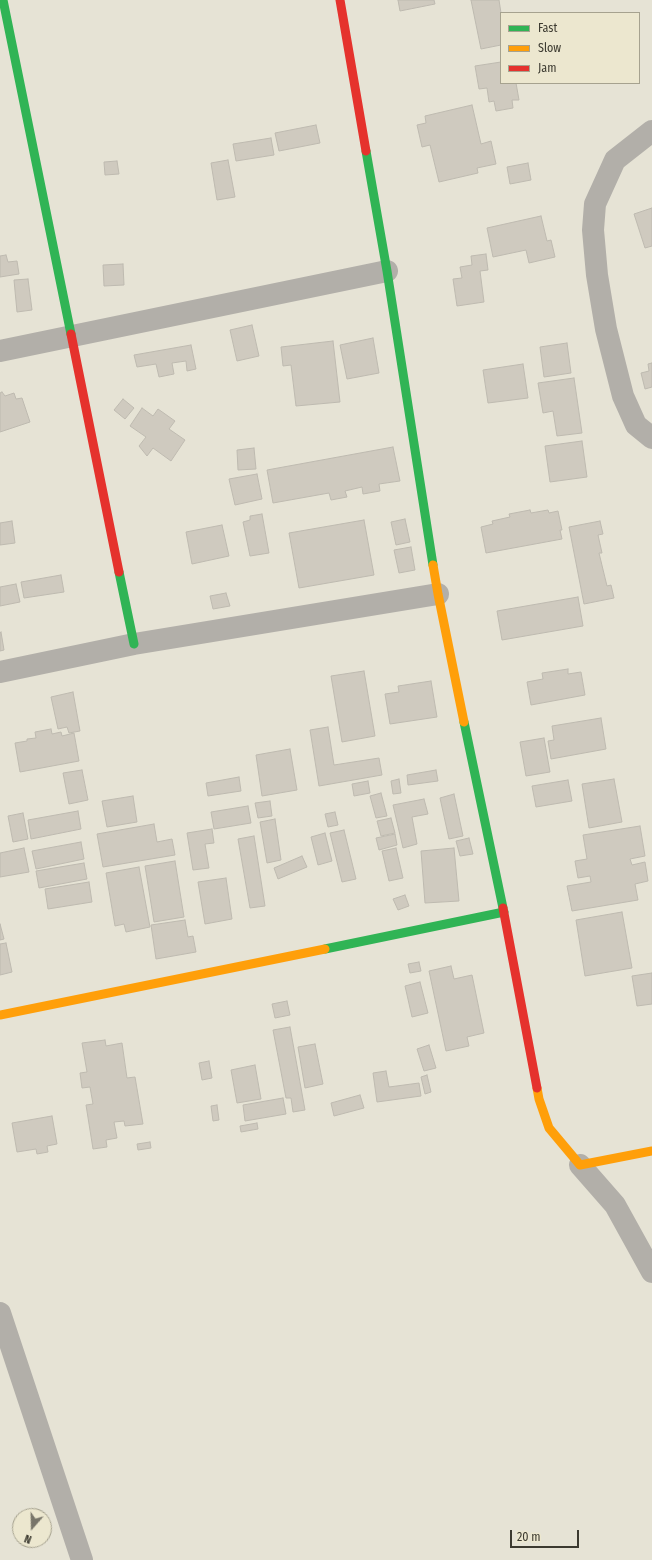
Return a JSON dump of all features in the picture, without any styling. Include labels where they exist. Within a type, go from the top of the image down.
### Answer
[{"type":"street","points":[[340,0],[387,271],[438,594],[504,912],[539,1099],[549,1128],[615,1205],[652,1272]]},
{"type":"street","points":[[2,2],[72,336],[134,644]]},
{"type":"street","points":[[652,132],[615,160],[595,204],[593,230],[597,274],[606,329],[623,396],[636,425],[652,438]]},
{"type":"street","points":[[0,352],[387,271]]},
{"type":"street","points":[[0,672],[134,644],[438,594]]},
{"type":"street","points":[[0,1016],[504,912]]},
{"type":"street","points":[[580,1165],[652,1151]]},
{"type":"street","points":[[0,1313],[82,1560]]},
{"type":"building","points":[[398,0],[434,0],[435,4],[400,11]]},
{"type":"building","points":[[471,0],[499,0],[501,12],[500,45],[481,49]]},
{"type":"building","points":[[500,62],[500,84],[516,84],[519,100],[512,100],[513,108],[496,111],[494,101],[489,102],[487,88],[479,89],[475,66]]},
{"type":"building","points":[[472,105],[481,144],[491,141],[496,164],[477,168],[478,173],[439,182],[430,145],[422,147],[417,125],[426,123],[425,116]]},
{"type":"building","points":[[316,125],[320,143],[279,151],[275,133]]},
{"type":"building","points":[[271,138],[274,155],[236,161],[233,144]]},
{"type":"building","points":[[228,160],[235,197],[217,200],[211,163]]},
{"type":"building","points":[[117,161],[119,174],[105,175],[104,162]]},
{"type":"building","points":[[528,163],[531,180],[510,184],[507,167]]},
{"type":"building","points":[[652,208],[652,246],[645,248],[634,214]]},
{"type":"building","points":[[541,216],[547,241],[551,240],[555,257],[529,263],[526,250],[493,257],[487,228]]},
{"type":"building","points":[[486,254],[488,270],[480,271],[484,302],[457,306],[453,279],[462,278],[460,267],[472,265],[471,256]]},
{"type":"building","points":[[6,255],[8,262],[17,261],[19,274],[0,277],[0,256]]},
{"type":"building","points":[[123,264],[124,285],[104,286],[103,265]]},
{"type":"building","points":[[28,279],[32,310],[17,312],[14,280]]},
{"type":"building","points":[[252,325],[259,356],[237,361],[230,330]]},
{"type":"building","points":[[373,338],[379,373],[347,379],[340,345]]},
{"type":"building","points":[[333,341],[340,402],[296,406],[291,365],[283,366],[281,347]]},
{"type":"building","points":[[567,343],[571,373],[544,377],[540,347]]},
{"type":"building","points":[[191,345],[196,369],[187,371],[186,361],[172,363],[174,374],[159,377],[156,364],[137,367],[134,355]]},
{"type":"building","points":[[652,363],[652,387],[645,389],[641,373],[649,371],[648,364]]},
{"type":"building","points":[[523,364],[528,398],[488,403],[483,370]]},
{"type":"building","points":[[574,378],[582,433],[557,436],[553,411],[543,413],[538,383]]},
{"type":"building","points":[[2,392],[5,396],[14,393],[16,399],[22,398],[30,422],[0,432],[0,393]]},
{"type":"building","points":[[123,399],[134,408],[125,419],[114,410]]},
{"type":"building","points":[[142,408],[153,416],[158,409],[175,421],[169,429],[185,440],[171,461],[153,448],[147,456],[139,446],[146,437],[130,426]]},
{"type":"building","points":[[582,441],[587,477],[550,482],[545,446]]},
{"type":"building","points":[[393,447],[400,481],[379,484],[380,491],[363,494],[362,487],[345,491],[347,497],[331,500],[329,493],[273,503],[267,470]]},
{"type":"building","points":[[254,448],[256,469],[238,470],[237,450]]},
{"type":"building","points":[[257,474],[262,499],[235,505],[229,479]]},
{"type":"building","points":[[530,510],[531,513],[548,510],[549,513],[558,511],[562,530],[560,530],[562,539],[486,553],[481,527],[493,524],[492,521],[510,517],[509,514]]},
{"type":"building","points":[[262,514],[269,553],[250,556],[243,522],[250,520],[250,516]]},
{"type":"building","points":[[405,519],[410,542],[396,545],[391,522]]},
{"type":"building","points":[[364,520],[374,575],[299,588],[289,533]]},
{"type":"building","points":[[12,521],[15,543],[0,545],[0,523]]},
{"type":"building","points":[[600,521],[603,534],[598,535],[602,553],[599,553],[607,586],[611,585],[614,598],[584,604],[569,527]]},
{"type":"building","points":[[222,525],[229,556],[192,564],[186,532]]},
{"type":"building","points":[[411,547],[415,570],[399,573],[394,550]]},
{"type":"building","points":[[61,575],[64,592],[24,598],[21,582]]},
{"type":"building","points":[[16,584],[20,602],[0,606],[0,587]]},
{"type":"building","points":[[226,593],[230,606],[213,609],[210,596]]},
{"type":"building","points":[[578,597],[583,626],[502,640],[497,611]]},
{"type":"building","points":[[1,632],[4,650],[0,651],[0,633]]},
{"type":"building","points":[[568,669],[568,674],[581,672],[585,695],[531,705],[527,682],[543,679],[542,673]]},
{"type":"building","points":[[364,671],[375,736],[342,742],[331,676]]},
{"type":"building","points":[[431,681],[437,717],[390,724],[385,694],[399,692],[398,686]]},
{"type":"building","points":[[73,692],[80,731],[69,733],[67,727],[58,729],[51,697]]},
{"type":"building","points":[[601,718],[606,749],[551,759],[548,741],[554,740],[552,726]]},
{"type":"building","points":[[328,727],[334,765],[379,758],[382,775],[319,786],[310,730]]},
{"type":"building","points":[[51,729],[52,734],[61,732],[62,736],[74,733],[79,761],[20,772],[15,743],[36,738],[35,732]]},
{"type":"building","points":[[544,738],[550,772],[526,776],[520,742]]},
{"type":"building","points":[[290,749],[297,790],[262,796],[256,755]]},
{"type":"building","points":[[82,770],[88,800],[69,804],[63,773]]},
{"type":"building","points":[[436,770],[438,781],[408,785],[407,775]]},
{"type":"building","points":[[239,777],[241,791],[208,796],[206,783]]},
{"type":"building","points":[[399,779],[401,793],[393,794],[391,781]]},
{"type":"building","points":[[614,779],[622,822],[589,828],[582,784]]},
{"type":"building","points":[[568,780],[572,801],[536,807],[532,786]]},
{"type":"building","points":[[368,781],[370,793],[354,796],[352,784]]},
{"type":"building","points":[[381,793],[387,816],[376,818],[370,796]]},
{"type":"building","points":[[454,794],[463,836],[449,839],[440,798]]},
{"type":"building","points":[[133,796],[137,822],[107,827],[102,801]]},
{"type":"building","points":[[424,799],[428,814],[412,817],[417,844],[403,848],[393,805]]},
{"type":"building","points":[[270,801],[272,816],[258,818],[255,803]]},
{"type":"building","points":[[248,806],[251,823],[214,829],[211,812]]},
{"type":"building","points":[[78,811],[81,829],[31,839],[28,820]]},
{"type":"building","points":[[335,812],[338,825],[328,827],[325,814]]},
{"type":"building","points":[[23,813],[28,839],[13,842],[8,816]]},
{"type":"building","points":[[391,818],[395,833],[381,836],[377,821]]},
{"type":"building","points":[[275,819],[281,860],[267,863],[260,822]]},
{"type":"building","points":[[154,824],[157,842],[172,839],[175,855],[103,867],[97,834]]},
{"type":"building","points":[[640,826],[645,856],[630,859],[632,865],[645,862],[648,881],[635,884],[638,900],[572,911],[567,886],[591,882],[590,876],[578,878],[575,861],[587,859],[583,835]]},
{"type":"building","points":[[212,829],[214,843],[205,844],[209,868],[193,870],[187,833]]},
{"type":"building","points":[[344,830],[356,879],[342,882],[330,833]]},
{"type":"building","points":[[325,833],[332,861],[318,865],[311,837]]},
{"type":"building","points":[[395,834],[397,845],[379,850],[376,838]]},
{"type":"building","points":[[254,836],[265,906],[250,908],[238,839]]},
{"type":"building","points":[[469,838],[473,854],[460,856],[456,841]]},
{"type":"building","points":[[81,842],[84,859],[36,869],[32,851]]},
{"type":"building","points":[[24,848],[29,872],[0,877],[0,853]]},
{"type":"building","points":[[396,848],[403,878],[389,881],[382,851]]},
{"type":"building","points":[[454,848],[459,901],[425,903],[421,851]]},
{"type":"building","points":[[302,856],[307,867],[278,879],[274,868]]},
{"type":"building","points":[[175,861],[184,917],[154,922],[145,866]]},
{"type":"building","points":[[84,863],[87,879],[39,888],[36,871]]},
{"type":"building","points":[[139,867],[150,927],[126,932],[124,924],[115,926],[106,873]]},
{"type":"building","points":[[226,878],[232,919],[205,924],[198,882]]},
{"type":"building","points":[[89,882],[92,902],[48,909],[45,889]]},
{"type":"building","points":[[405,895],[409,906],[398,910],[393,899]]},
{"type":"building","points":[[622,912],[632,968],[585,976],[576,920]]},
{"type":"building","points":[[185,920],[188,937],[193,936],[196,952],[156,959],[151,925]]},
{"type":"building","points":[[0,924],[4,939],[0,940]]},
{"type":"building","points":[[6,943],[12,972],[0,975],[0,944]]},
{"type":"building","points":[[419,962],[421,971],[410,973],[408,964]]},
{"type":"building","points":[[451,966],[454,979],[472,975],[484,1033],[467,1037],[469,1046],[446,1051],[429,971]]},
{"type":"building","points":[[652,973],[652,1004],[637,1006],[632,976]]},
{"type":"building","points":[[420,982],[428,1013],[412,1017],[405,986]]},
{"type":"building","points":[[287,1001],[290,1015],[275,1018],[272,1004]]},
{"type":"building","points":[[290,1027],[305,1110],[293,1112],[291,1098],[286,1098],[273,1030]]},
{"type":"building","points":[[105,1040],[106,1046],[122,1043],[127,1078],[135,1077],[143,1124],[125,1126],[124,1121],[114,1122],[117,1138],[106,1140],[107,1147],[93,1149],[86,1105],[93,1104],[90,1087],[82,1088],[80,1073],[87,1072],[82,1043]]},
{"type":"building","points":[[315,1044],[323,1084],[305,1088],[298,1047]]},
{"type":"building","points":[[429,1045],[436,1068],[424,1071],[417,1049]]},
{"type":"building","points":[[209,1061],[212,1078],[202,1080],[199,1063]]},
{"type":"building","points":[[255,1065],[261,1099],[237,1103],[231,1070]]},
{"type":"building","points":[[386,1071],[389,1087],[419,1083],[421,1096],[377,1102],[373,1073]]},
{"type":"building","points":[[427,1075],[431,1092],[425,1094],[421,1077]]},
{"type":"building","points":[[360,1095],[364,1108],[334,1116],[331,1103]]},
{"type":"building","points":[[283,1098],[286,1114],[245,1121],[243,1105]]},
{"type":"building","points":[[217,1105],[219,1120],[213,1121],[211,1106]]},
{"type":"building","points":[[52,1116],[57,1144],[47,1146],[48,1152],[37,1154],[36,1149],[17,1152],[12,1123]]},
{"type":"building","points":[[257,1123],[258,1129],[241,1132],[240,1126]]},
{"type":"building","points":[[150,1142],[151,1148],[138,1150],[137,1144]]},
{"type":"traffic: fast","points":[[3,0],[71,334]]},
{"type":"traffic: fast","points":[[366,151],[387,271],[433,565]]},
{"type":"traffic: fast","points":[[119,572],[134,644]]},
{"type":"traffic: fast","points":[[464,722],[503,908]]},
{"type":"traffic: fast","points":[[325,949],[504,912]]},
{"type":"traffic: slow","points":[[433,565],[464,722]]},
{"type":"traffic: slow","points":[[0,1015],[325,949]]},
{"type":"traffic: slow","points":[[537,1088],[539,1099],[549,1128],[580,1165],[652,1151]]},
{"type":"traffic: jam","points":[[340,0],[366,151]]},
{"type":"traffic: jam","points":[[71,334],[119,572]]},
{"type":"traffic: jam","points":[[503,908],[537,1088]]}]
